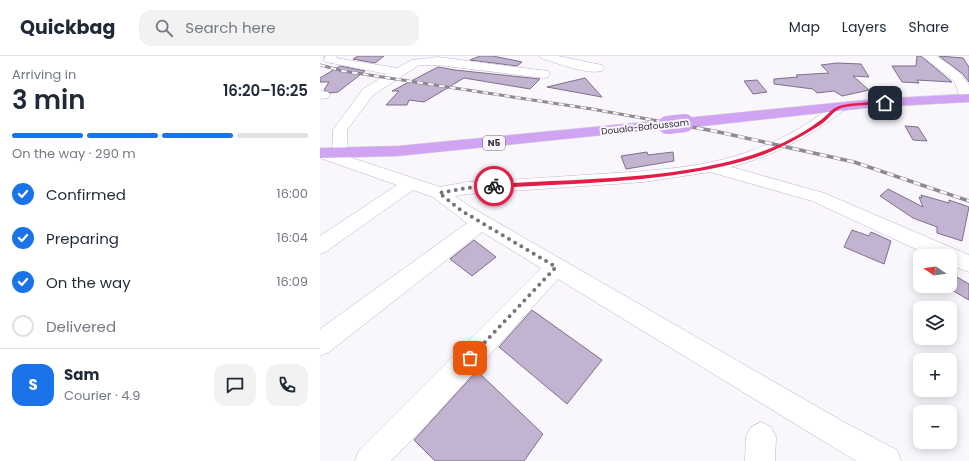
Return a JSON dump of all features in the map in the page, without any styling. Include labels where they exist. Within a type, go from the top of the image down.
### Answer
[{"type":"highway","name":"Douala-Bafoussam","points":[[326,155],[398,152],[466,146],[839,107],[968,98]]},
{"type":"street","points":[[332,56],[330,60],[340,63],[365,65],[398,72]]},
{"type":"street","points":[[545,56],[583,66],[598,68]]},
{"type":"street","points":[[928,56],[958,78],[965,88],[968,98]]},
{"type":"street","points":[[489,67],[507,58]]},
{"type":"street","points":[[544,74],[437,61],[416,62],[368,92],[340,130],[326,155],[439,193],[462,211],[832,431],[886,461]]},
{"type":"street","points":[[439,193],[467,188],[651,176],[710,167],[743,160],[768,151],[803,134],[820,123],[839,107]]},
{"type":"street","points":[[710,167],[818,197],[969,264]]},
{"type":"street","points":[[320,246],[411,184]]},
{"type":"street","points":[[320,344],[481,222]]},
{"type":"street","points":[[370,461],[420,411],[556,267]]},
{"type":"building","points":[[358,56],[384,56],[375,63],[353,59]]},
{"type":"building","points":[[480,56],[493,56],[522,62],[517,66],[470,60]]},
{"type":"building","points":[[917,56],[921,56],[952,82],[917,80],[919,83],[902,82],[892,66],[916,66]]},
{"type":"building","points":[[939,56],[963,58],[969,67],[969,82],[963,74]]},
{"type":"building","points":[[837,63],[861,64],[869,77],[853,76],[869,90],[842,96],[834,91],[817,93],[813,89],[774,84],[774,79],[798,77],[796,75],[829,73],[821,65]]},
{"type":"building","points":[[340,66],[365,71],[338,92],[330,93],[324,90],[329,82],[320,82],[320,78]]},
{"type":"building","points":[[438,67],[540,79],[530,89],[464,78],[424,102],[409,100],[407,105],[386,105],[399,91],[392,91]]},
{"type":"building","points":[[585,78],[602,97],[547,87]]},
{"type":"building","points":[[757,80],[767,92],[753,94],[744,81]]},
{"type":"building","points":[[905,126],[918,127],[927,141],[913,140]]},
{"type":"building","points":[[647,152],[648,155],[673,152],[674,161],[626,169],[621,156]]},
{"type":"building","points":[[888,189],[923,207],[919,197],[922,198],[921,195],[949,203],[949,200],[969,207],[962,241],[937,233],[937,227],[913,218],[880,196]]},
{"type":"building","points":[[852,230],[869,236],[871,232],[891,241],[884,264],[844,247]]},
{"type":"building","points":[[474,240],[496,257],[472,276],[450,259]]},
{"type":"building","points":[[957,277],[969,284],[969,300],[957,293]]},
{"type":"building","points":[[532,310],[602,360],[567,404],[499,347]]},
{"type":"building","points":[[477,371],[543,434],[524,461],[435,461],[414,440]]},
{"type":"railway","points":[[320,65],[343,71],[592,109],[675,124]]},
{"type":"railway","points":[[669,123],[714,131],[854,162],[969,201]]},
{"type":"way so far","points":[[470,358],[556,267],[462,211],[439,193],[467,188],[494,186]]},
{"type":"route","points":[[494,186],[644,177],[680,173],[743,160],[768,151],[803,134],[820,123],[839,107],[885,103]]}]
